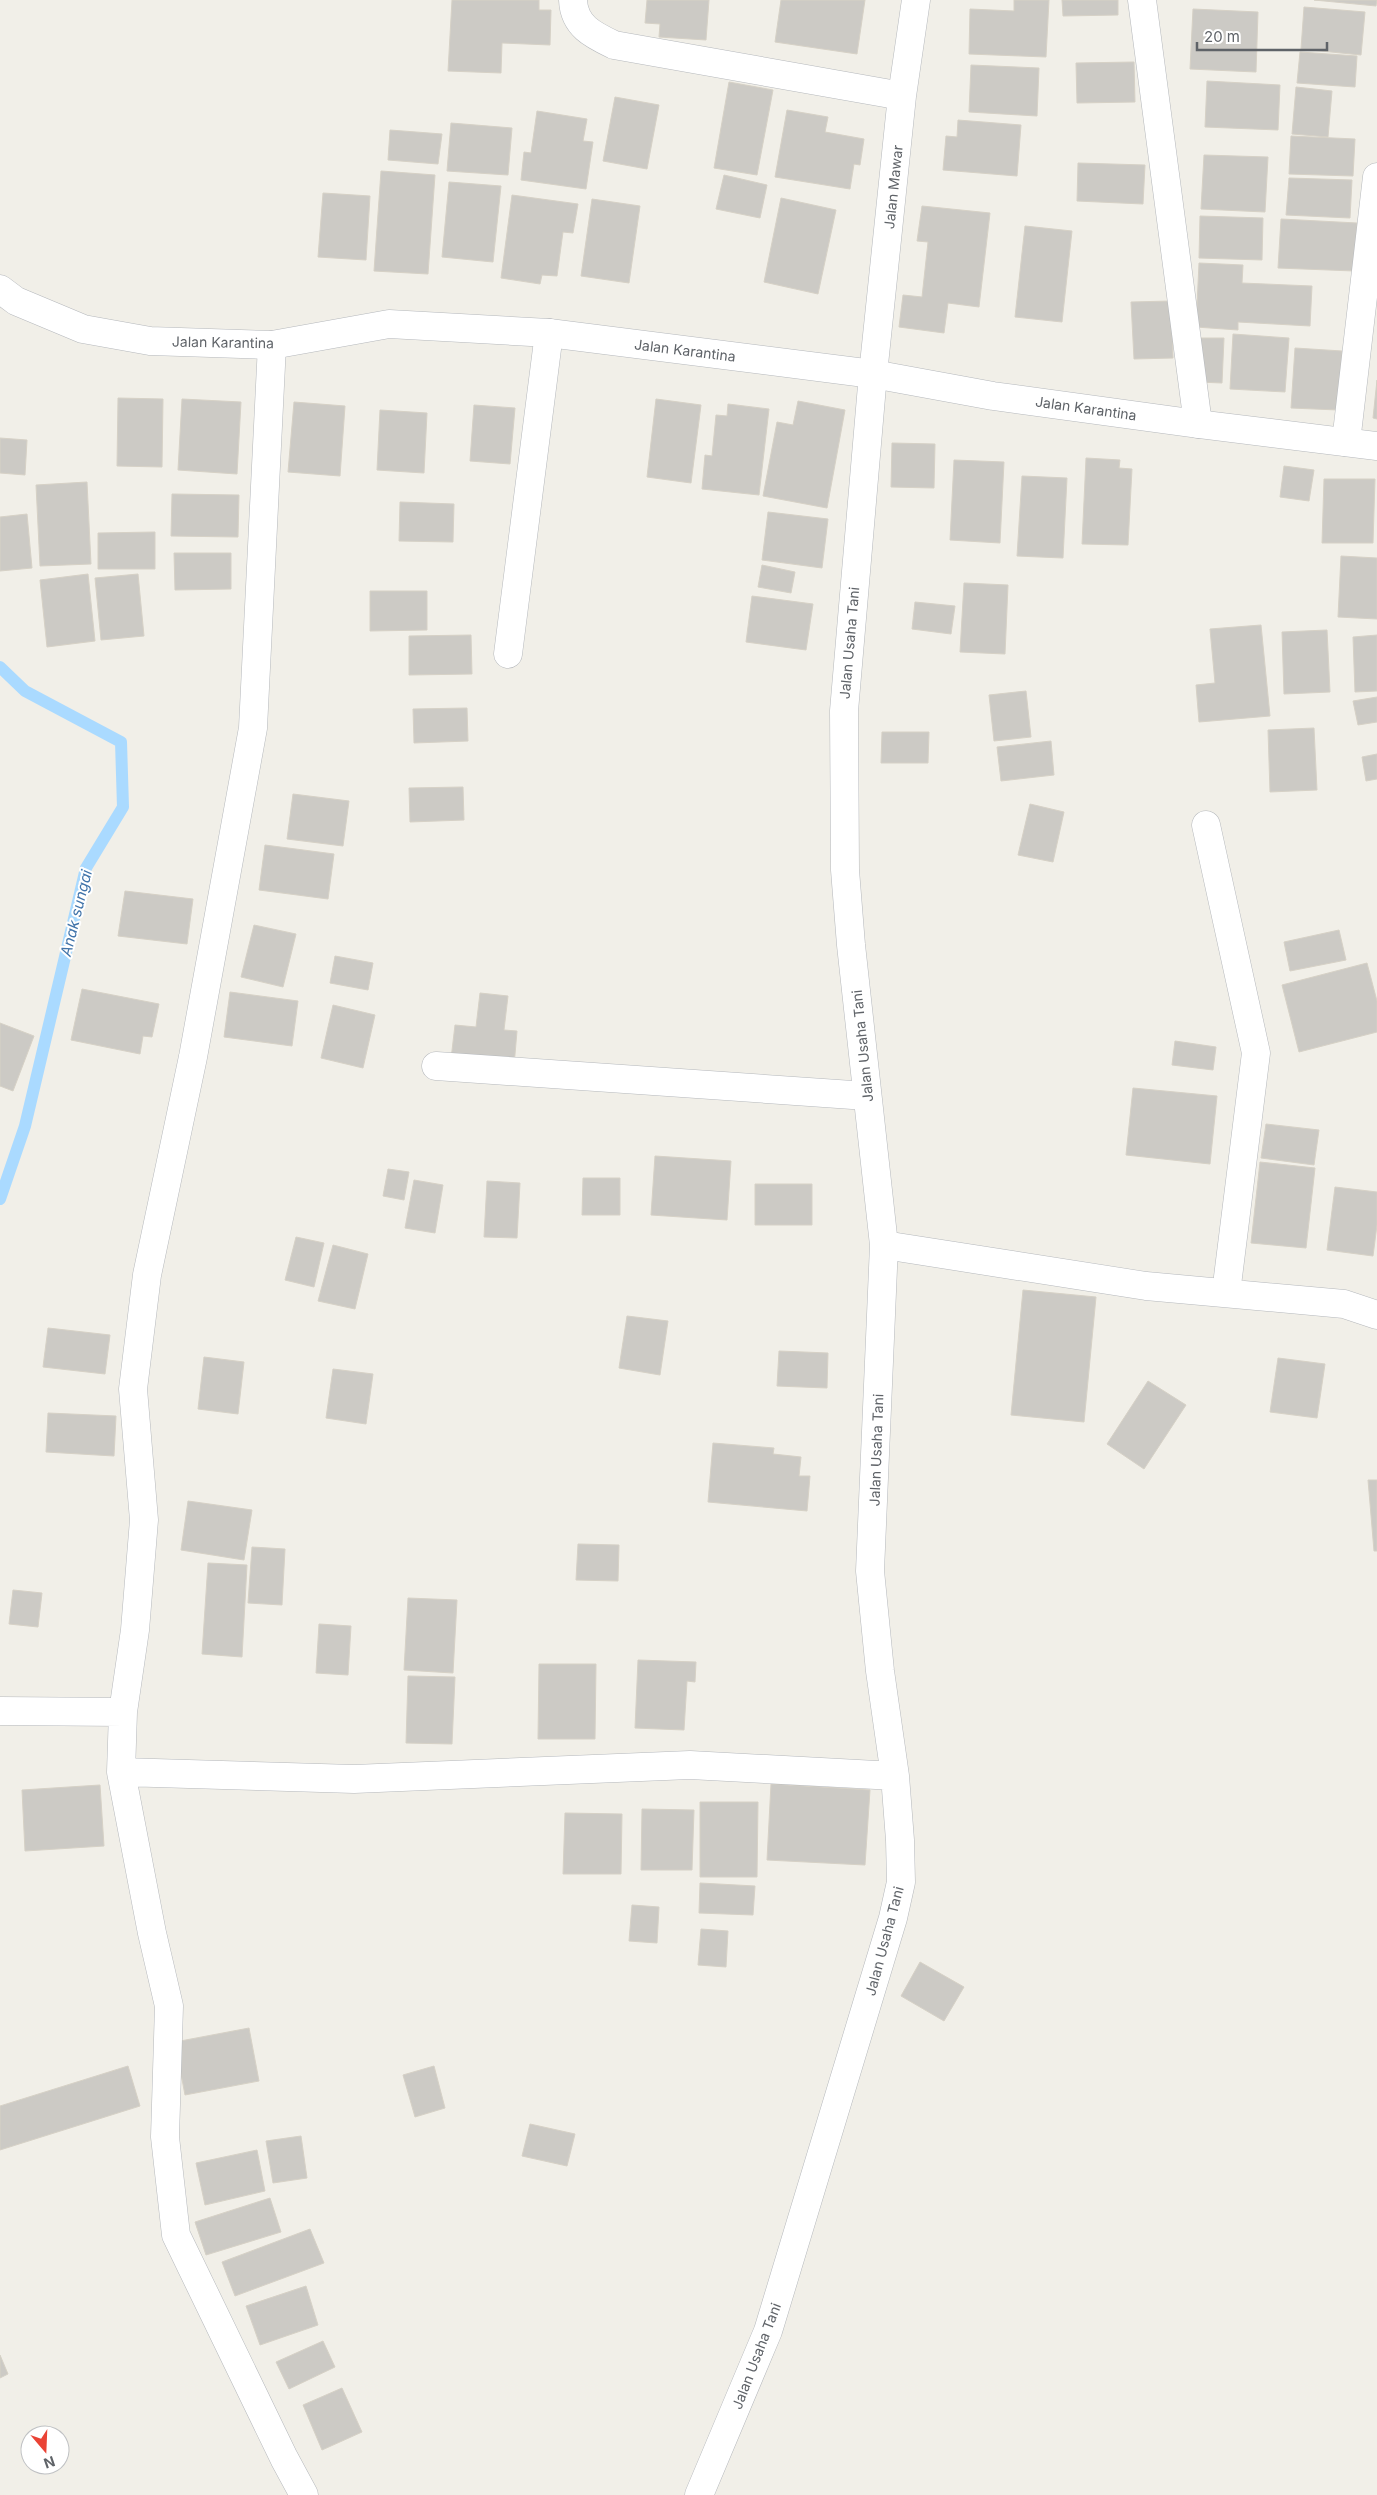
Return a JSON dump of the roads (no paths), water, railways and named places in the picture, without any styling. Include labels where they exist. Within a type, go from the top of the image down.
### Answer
[{"type":"street","points":[[573,0],[581,23],[588,32],[614,45],[902,96]]},
{"type":"street","name":"Jalan Mawar","points":[[873,374],[902,96],[916,0]]},
{"type":"street","points":[[1142,0],[1198,424]]},
{"type":"street","points":[[1346,442],[1377,177]]},
{"type":"street","name":"Jalan Karantina","points":[[0,289],[16,302],[82,329],[150,341],[272,345],[389,324],[549,333],[873,374],[993,396],[1377,446]]},
{"type":"street","points":[[508,654],[549,333]]},
{"type":"street","points":[[272,345],[253,728],[192,1057],[148,1275],[134,1389],[144,1520],[135,1630],[123,1712],[121,1772],[152,1933],[169,2006],[166,2137],[176,2235],[284,2458],[304,2495]]},
{"type":"street","name":"Jalan Usaha Tani","points":[[699,2495],[768,2331],[894,1918],[901,1882],[896,1776],[880,1671],[870,1571],[884,1245],[845,870],[843,773],[847,672],[873,374]]},
{"type":"street","points":[[1206,824],[1256,1052],[1226,1293]]},
{"type":"street","points":[[436,1066],[868,1096]]},
{"type":"street","points":[[884,1245],[1146,1286],[1344,1304],[1377,1315]]},
{"type":"street","points":[[0,1711],[123,1712]]},
{"type":"street","points":[[121,1772],[354,1778],[690,1765],[896,1776]]},
{"type":"waterway","name":"Anak sungai","points":[[0,667],[25,691],[121,742],[123,807],[86,868],[25,1126],[0,1199]]}]
